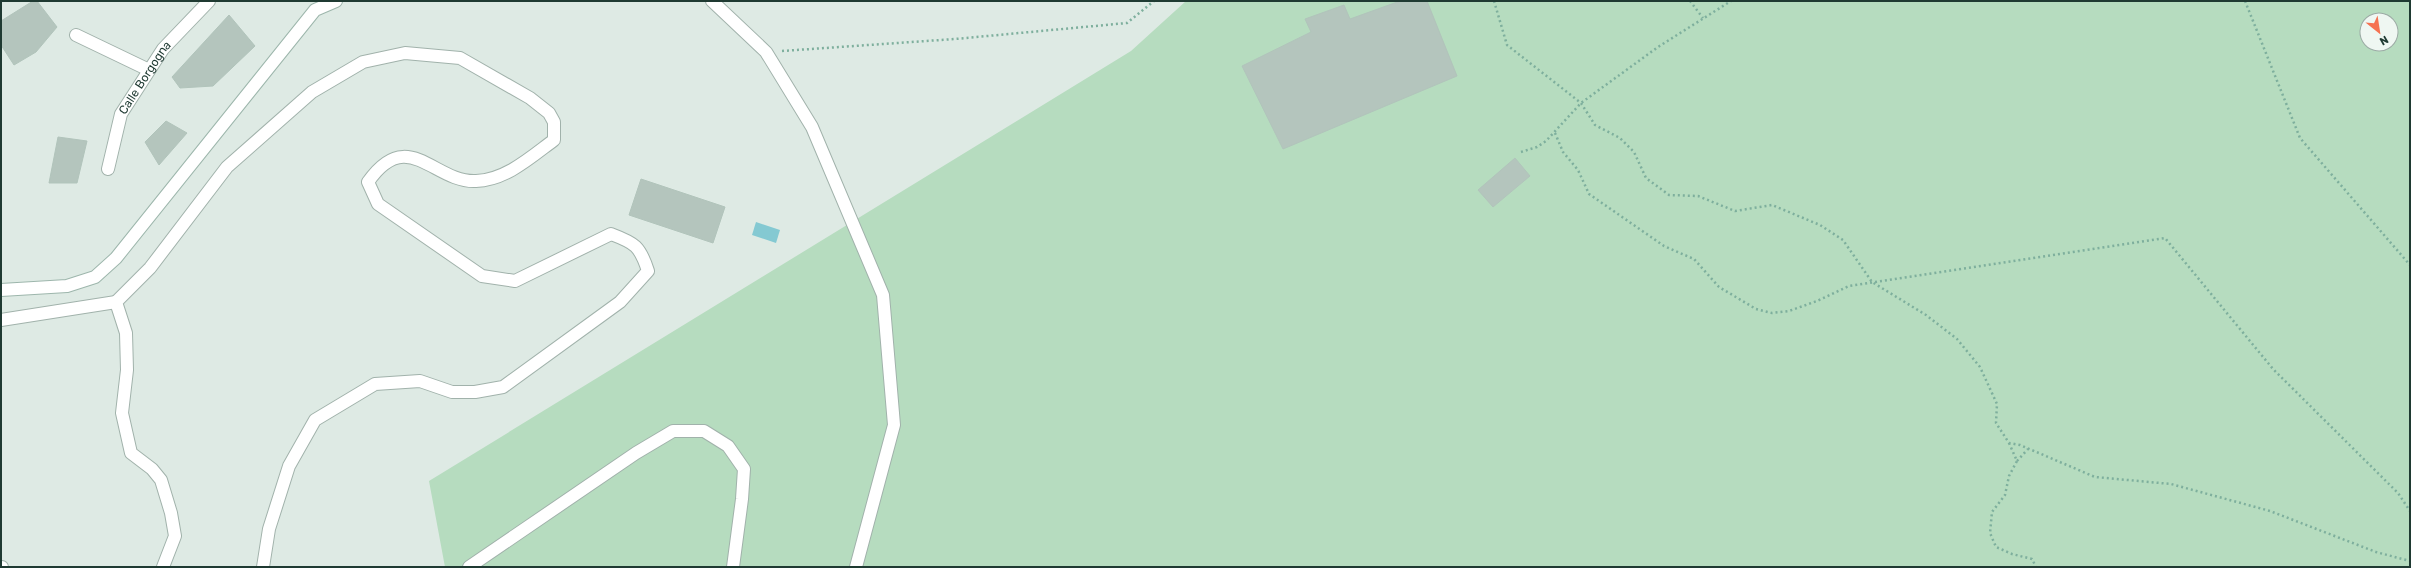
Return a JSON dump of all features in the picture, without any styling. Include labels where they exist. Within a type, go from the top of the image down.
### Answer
[{"type":"street","name":"Calle Borgogna","points":[[108,169],[122,114],[163,49],[210,1]]},
{"type":"street","points":[[1,290],[66,286],[95,277],[116,258],[315,10],[336,1]]},
{"type":"street","points":[[712,1],[766,52],[812,127],[883,295],[894,425],[856,567]]},
{"type":"street","points":[[76,35],[149,70]]},
{"type":"street","points":[[1,320],[116,302],[150,268],[227,167],[312,92],[363,62],[406,52],[460,58],[530,98],[549,113],[554,122],[554,140],[504,174],[477,181],[459,180],[415,157],[395,159],[381,167],[368,182],[378,204],[482,276],[515,281],[611,234],[629,241],[643,253],[648,271],[620,302],[503,387],[475,392],[452,392],[420,381],[375,384],[314,420],[289,466],[268,529],[263,567]]},
{"type":"street","points":[[116,302],[126,333],[127,370],[122,413],[131,453],[152,469],[161,480],[171,513],[175,536],[163,567]]},
{"type":"street","points":[[468,567],[636,453],[673,431],[704,431],[728,446],[744,469],[742,499],[733,567]]},
{"type":"path","points":[[766,52],[955,39],[1127,23],[1154,1]]},
{"type":"path","points":[[1494,1],[1507,45],[1581,103],[1595,125],[1620,138],[1634,152],[1646,178],[1669,195],[1698,196],[1735,211],[1772,205],[1820,225],[1843,240],[1872,282],[1926,315],[1957,339],[1980,367],[1998,404],[1996,423],[2009,443],[2017,461]]},
{"type":"path","points":[[1690,1],[1703,18]]},
{"type":"path","points":[[1521,152],[1537,147],[1555,133],[1581,103],[1658,47],[1731,1]]},
{"type":"path","points":[[2245,1],[2300,138],[2410,265]]},
{"type":"path","points":[[1555,133],[1562,152],[1578,170],[1589,194],[1664,246],[1694,259],[1719,287],[1756,309],[1772,313],[1789,311],[1817,301],[1849,286],[2165,238],[2273,369],[2398,493],[2410,512]]},
{"type":"path","points":[[2009,443],[2028,449],[2095,477],[2171,484],[2270,511],[2376,552],[2410,561]]},
{"type":"path","points":[[2028,449],[2017,461],[2009,476],[2005,495],[1992,512],[1990,533],[1996,547],[2012,554],[2032,559],[2036,567]]},
{"type":"green space","points":[[1186,1],[2410,1],[2410,567],[445,567],[429,481],[1131,51]]},
{"type":"water","points":[[756,222],[780,230],[776,243],[752,235]]},
{"type":"building","points":[[33,1],[37,1],[57,27],[36,52],[14,65],[1,45],[1,21]]},
{"type":"building","points":[[1400,1],[1427,1],[1457,76],[1283,149],[1242,66],[1311,32],[1305,19],[1344,5],[1350,19]]},
{"type":"building","points":[[229,15],[255,46],[213,86],[180,88],[172,77]]},
{"type":"building","points":[[166,121],[187,133],[159,165],[145,142]]},
{"type":"building","points":[[58,137],[87,141],[77,183],[49,183]]},
{"type":"building","points":[[1515,158],[1530,176],[1493,207],[1478,190]]},
{"type":"building","points":[[641,179],[725,207],[713,243],[629,215]]}]
